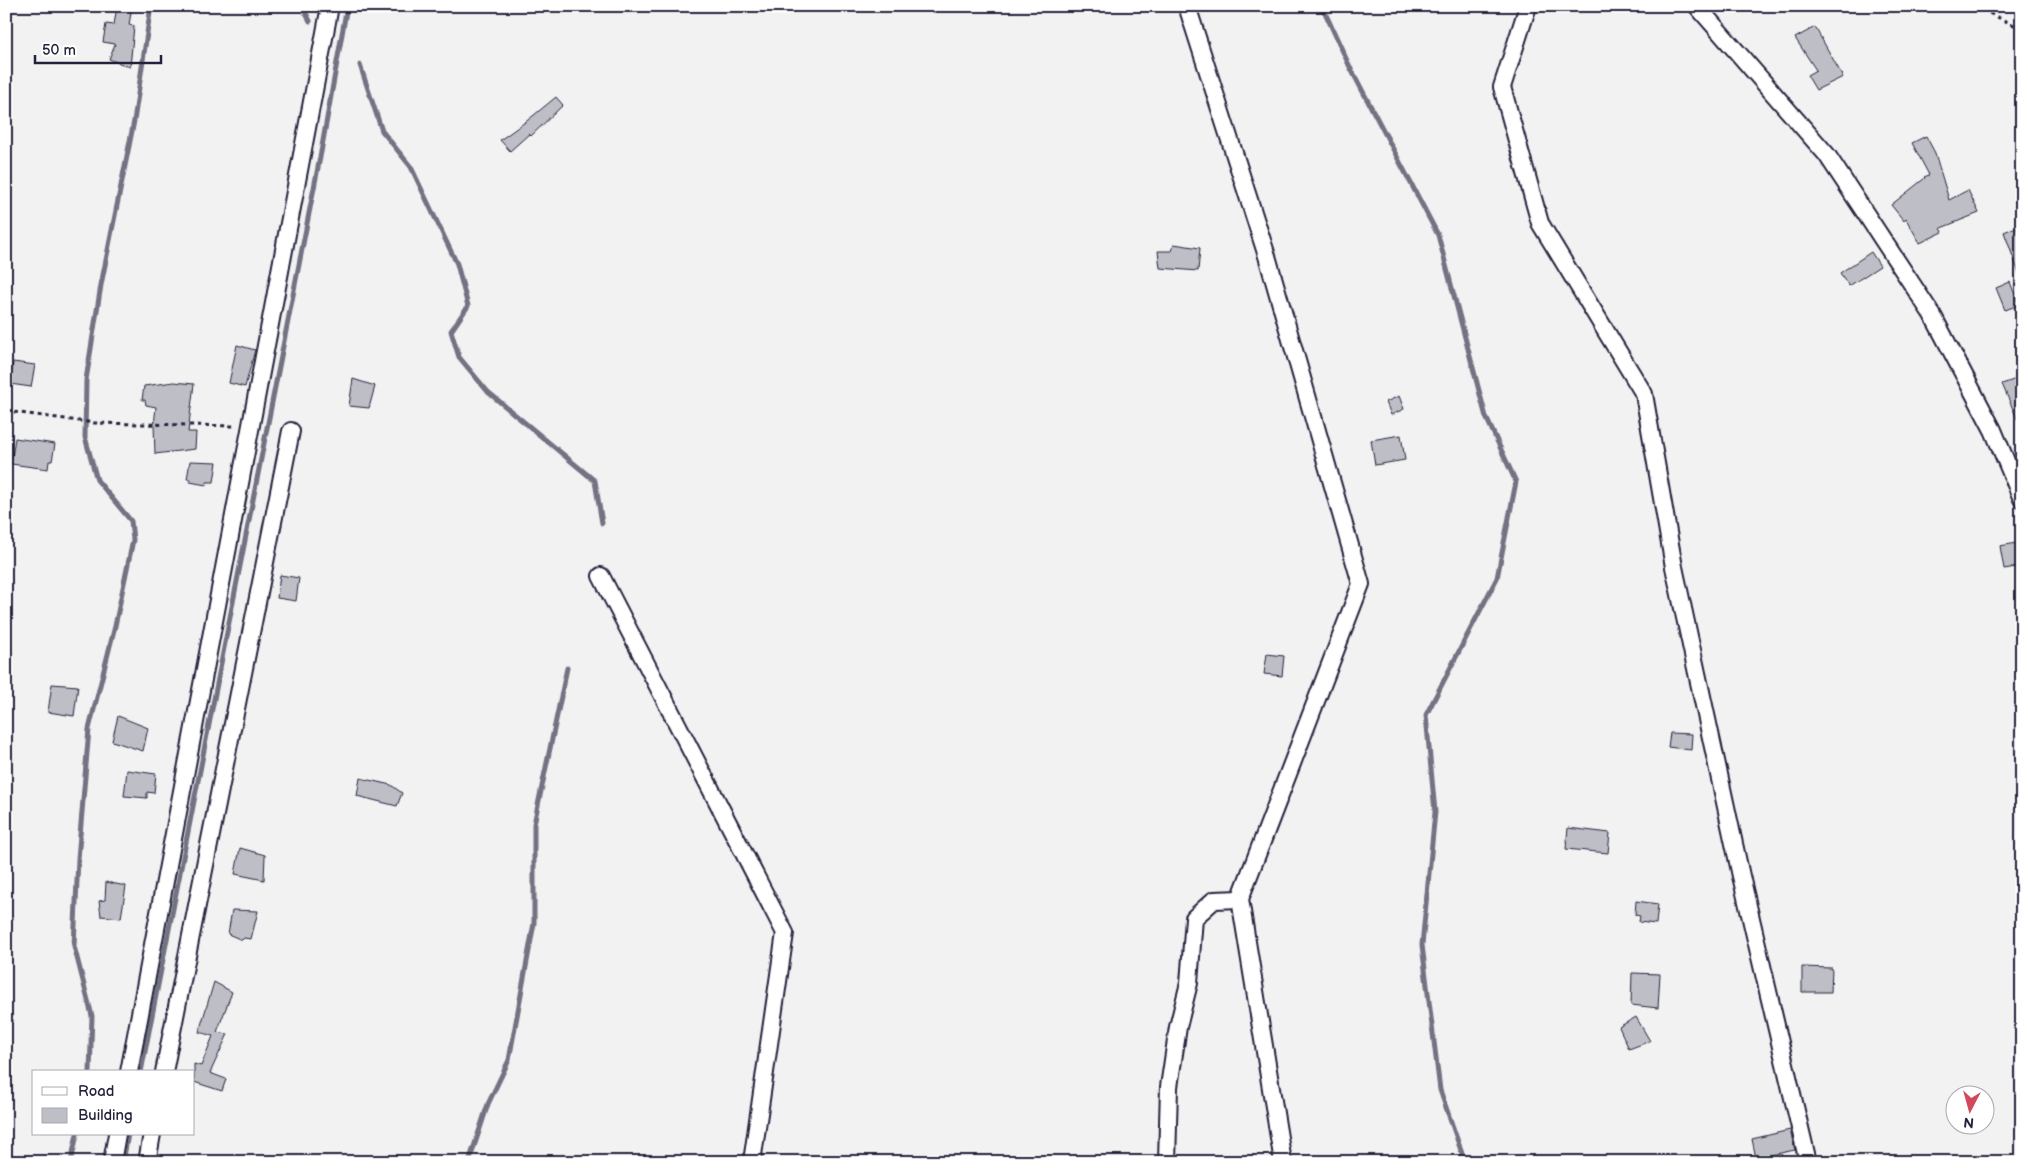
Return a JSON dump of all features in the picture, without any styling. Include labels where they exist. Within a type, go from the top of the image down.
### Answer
[{"type":"street","points":[[129,1070],[330,6]]},
{"type":"street","points":[[1187,6],[1267,256],[1361,584],[1240,899],[1283,1162]]},
{"type":"street","points":[[1528,6],[1502,87],[1540,224],[1644,394],[1674,568],[1741,876],[1808,1162]]},
{"type":"street","points":[[1697,6],[1832,163],[1932,316],[1993,430],[2022,499]]},
{"type":"street","points":[[164,1070],[292,432]]},
{"type":"street","points":[[601,576],[785,933],[752,1162]]},
{"type":"street","points":[[1167,1162],[1169,1087],[1178,1027],[1189,983],[1194,918],[1214,900],[1240,899]]},
{"type":"street","points":[[112,1162],[117,1136]]},
{"type":"street","points":[[146,1162],[152,1136]]},
{"type":"path","points":[[1975,6],[2022,29]]},
{"type":"path","points":[[6,411],[94,423],[250,426]]},
{"type":"building","points":[[117,6],[132,6],[129,25],[134,26],[130,67],[109,59],[115,44],[103,42],[106,24],[114,25]]},
{"type":"building","points":[[1815,27],[1843,77],[1816,90],[1807,75],[1816,70],[1795,38]]},
{"type":"building","points":[[556,97],[563,105],[531,136],[529,134],[510,151],[500,140]]},
{"type":"building","points":[[1926,136],[1935,153],[1949,200],[1968,190],[1979,213],[1941,228],[1943,232],[1920,243],[1906,219],[1904,221],[1891,205],[1924,177],[1929,175],[1912,143]]},
{"type":"building","points":[[2016,227],[2022,240],[2022,276],[2020,276],[2004,232]]},
{"type":"building","points":[[1174,244],[1200,248],[1198,271],[1160,268],[1158,251],[1172,251]]},
{"type":"building","points":[[1871,252],[1880,266],[1849,286],[1840,273]]},
{"type":"building","points":[[2010,282],[2019,305],[2005,310],[1996,288]]},
{"type":"building","points":[[237,345],[255,350],[245,387],[229,383]]},
{"type":"building","points":[[13,362],[35,365],[31,387],[10,384]]},
{"type":"building","points":[[2022,377],[2022,430],[2002,384]]},
{"type":"building","points":[[353,379],[375,386],[369,408],[349,406]]},
{"type":"building","points":[[174,382],[194,384],[188,432],[196,432],[195,449],[155,454],[154,425],[156,407],[146,405],[145,400],[142,400],[144,386]]},
{"type":"building","points":[[1399,396],[1404,409],[1391,415],[1386,402]]},
{"type":"building","points":[[1401,435],[1405,460],[1375,465],[1371,440]]},
{"type":"building","points":[[15,438],[55,444],[52,461],[49,461],[48,469],[11,464]]},
{"type":"building","points":[[190,461],[217,462],[214,482],[207,482],[206,485],[190,482],[191,479],[187,479]]},
{"type":"building","points":[[2022,542],[2022,566],[2004,569],[2000,546]]},
{"type":"building","points":[[280,575],[299,578],[296,601],[277,598]]},
{"type":"building","points":[[1267,654],[1284,656],[1282,676],[1264,674]]},
{"type":"building","points":[[52,684],[78,686],[74,716],[48,712]]},
{"type":"building","points":[[118,716],[148,728],[143,751],[112,741]]},
{"type":"building","points":[[1670,733],[1692,734],[1691,750],[1668,747]]},
{"type":"building","points":[[127,770],[156,774],[154,793],[147,792],[147,798],[124,796]]},
{"type":"building","points":[[360,778],[391,785],[402,793],[397,806],[357,796]]},
{"type":"building","points":[[1568,828],[1610,833],[1608,853],[1566,849]]},
{"type":"building","points":[[240,848],[265,855],[264,880],[235,874]]},
{"type":"building","points":[[106,882],[126,886],[121,918],[101,916],[99,901],[105,900]]},
{"type":"building","points":[[1636,901],[1658,904],[1656,924],[1639,922],[1640,916],[1635,915]]},
{"type":"building","points":[[232,910],[258,911],[251,939],[244,938],[242,940],[228,934]]},
{"type":"building","points":[[1802,967],[1832,968],[1831,992],[1802,992]]},
{"type":"building","points":[[1632,973],[1660,974],[1658,1008],[1631,1005]]},
{"type":"building","points":[[214,982],[232,992],[217,1032],[228,1034],[210,1073],[226,1079],[222,1091],[195,1082],[194,1064],[201,1066],[213,1036],[199,1032]]},
{"type":"building","points":[[1636,1017],[1650,1041],[1629,1049],[1619,1027]]},
{"type":"building","points":[[1790,1130],[1795,1150],[1756,1158],[1752,1139]]},
{"type":"waterway","points":[[90,1070],[92,1016],[74,946],[78,859],[89,729],[115,626],[133,540],[131,521],[97,480],[85,437],[86,380],[101,285],[134,121],[151,6]]},
{"type":"waterway","points":[[302,6],[310,21]]},
{"type":"waterway","points":[[141,1070],[321,152],[347,6]]},
{"type":"waterway","points":[[1322,6],[1349,65],[1438,235],[1486,417],[1516,482],[1497,578],[1426,715],[1435,812],[1422,945],[1440,1090],[1465,1162]]},
{"type":"waterway","points":[[360,65],[382,131],[411,167],[457,264],[468,306],[451,331],[459,357],[488,392],[595,481],[602,523]]},
{"type":"waterway","points":[[469,1162],[488,1104],[509,1060],[534,923],[534,824],[567,668]]},
{"type":"waterway","points":[[71,1162],[77,1136]]},
{"type":"waterway","points":[[123,1162],[128,1136]]}]
